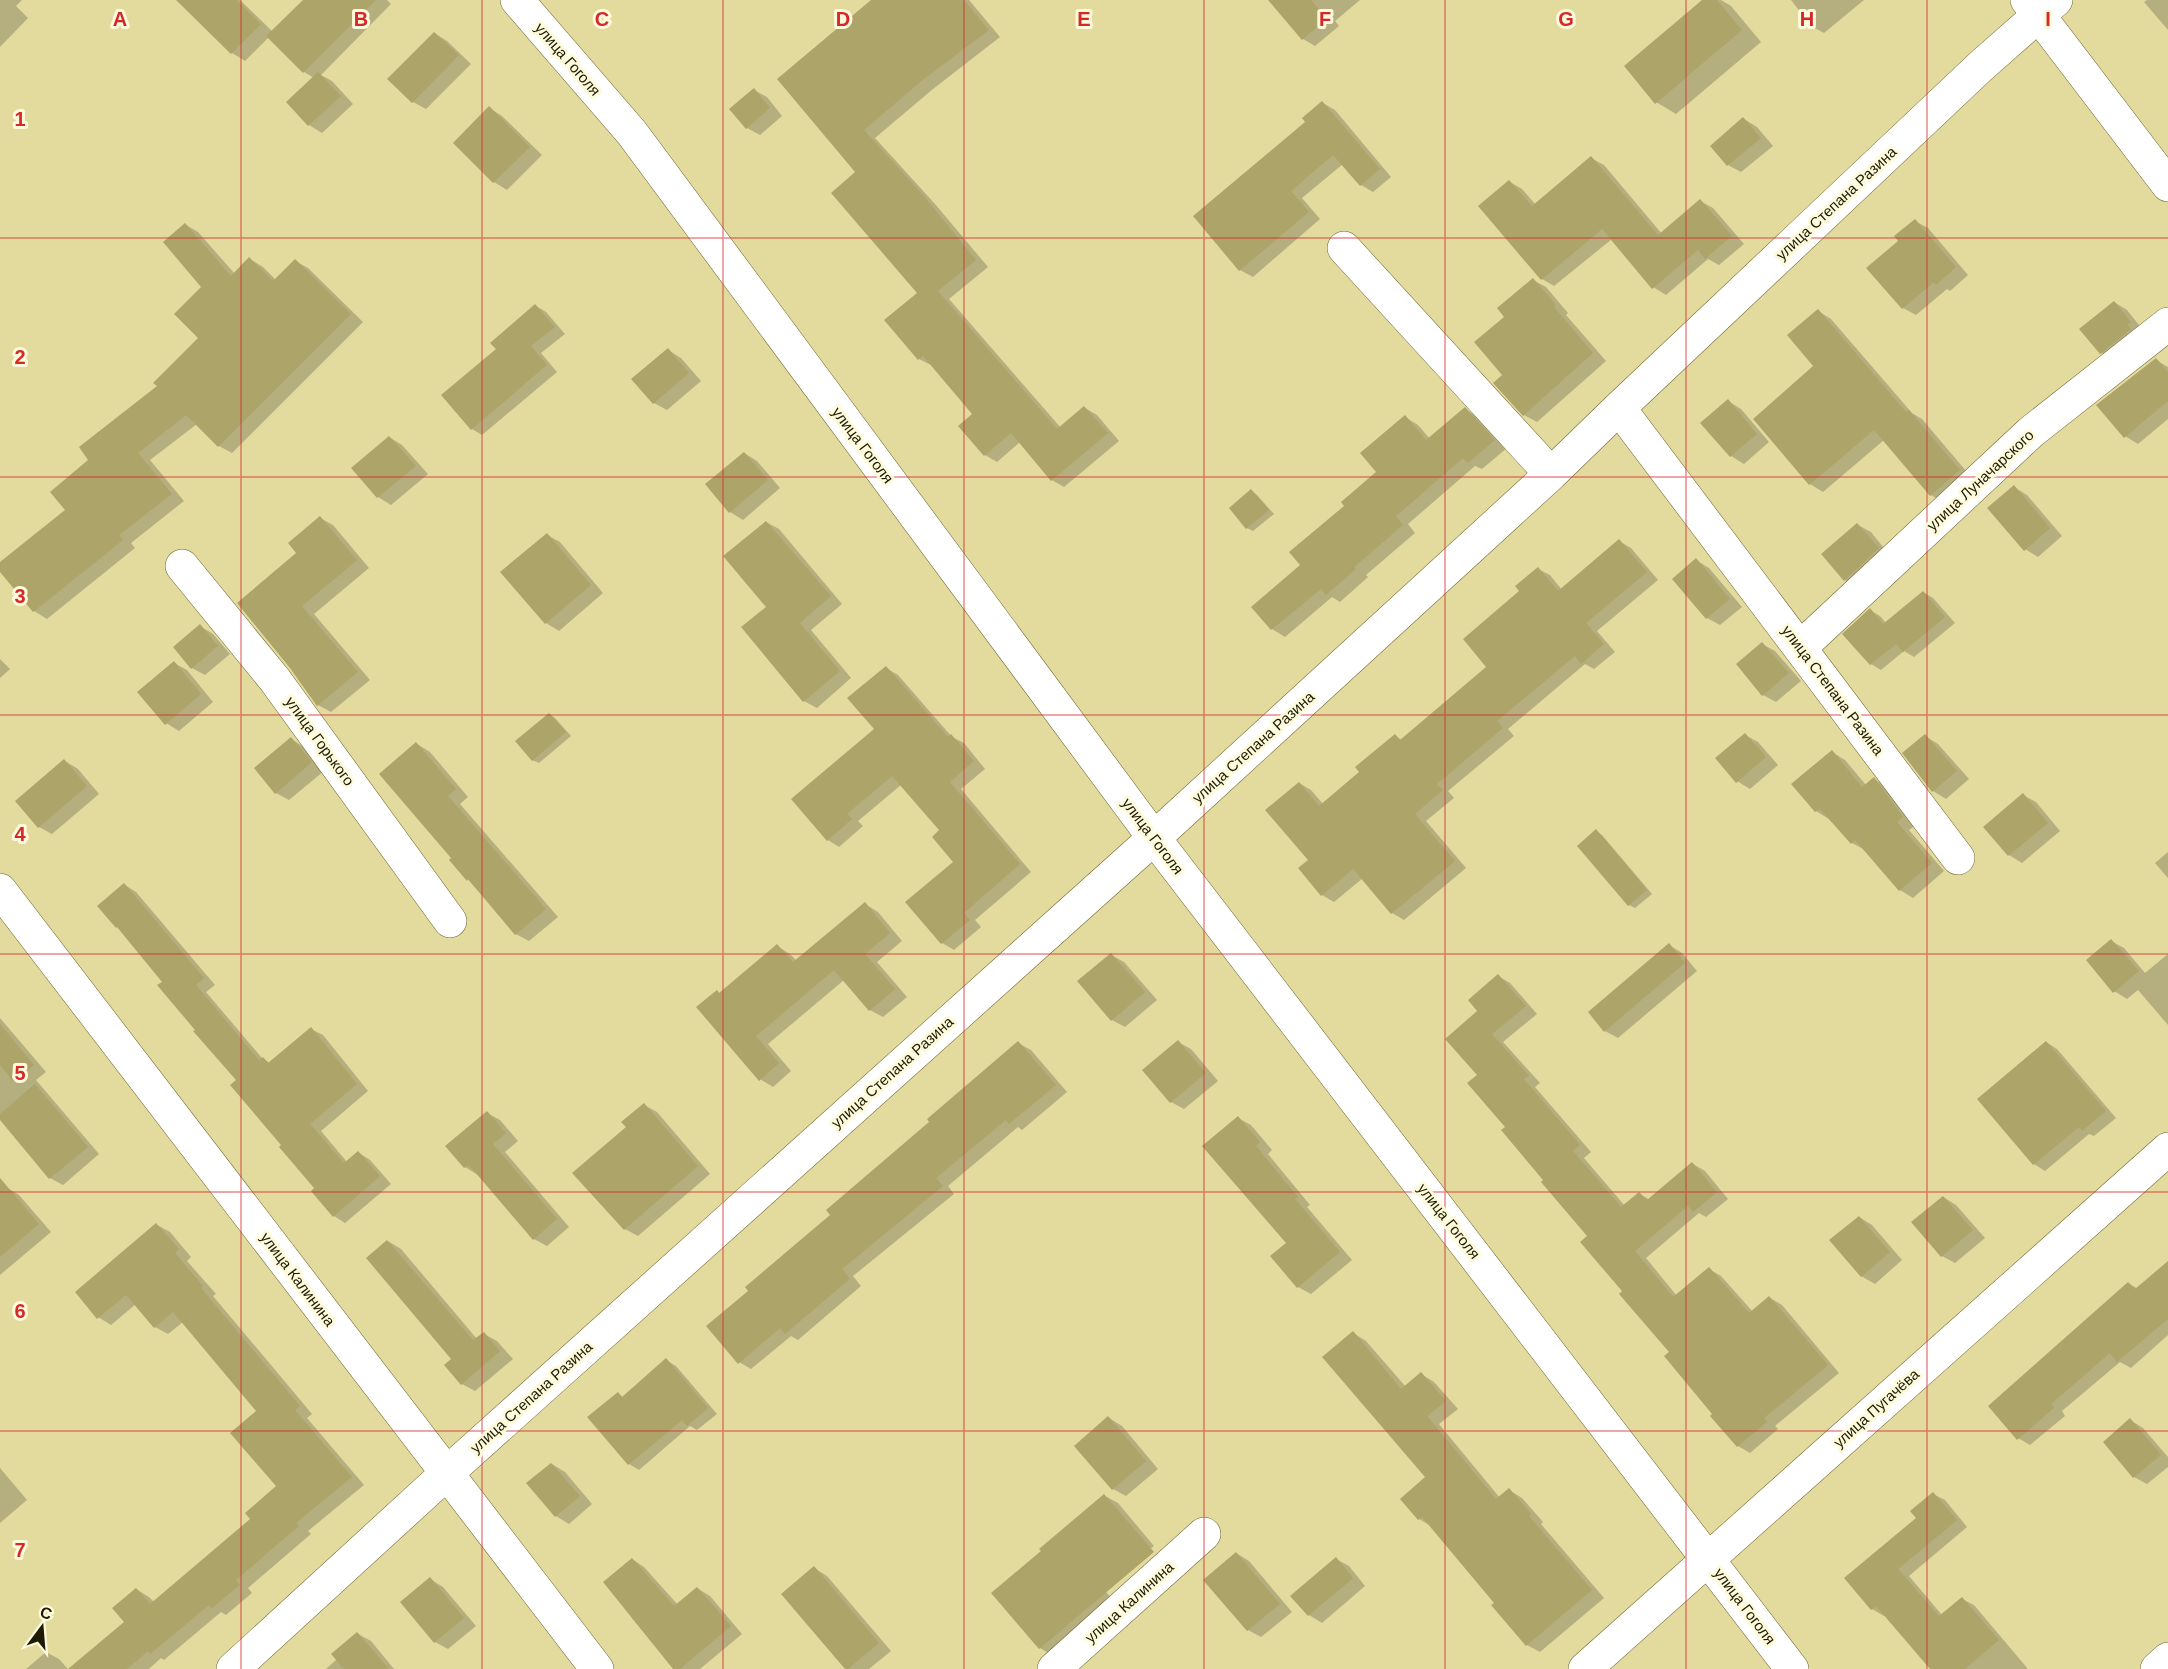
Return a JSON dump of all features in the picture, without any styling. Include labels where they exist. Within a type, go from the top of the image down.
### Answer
[{"type":"street","name":"улица Гоголя","points":[[517,0],[632,133],[1154,838],[1792,1669]]},
{"type":"street","name":"улица Степана Разина","points":[[233,1669],[447,1473],[1154,838],[1551,474],[1973,74],[2041,5]]},
{"type":"street","points":[[2041,5],[2168,185]]},
{"type":"street","points":[[1344,248],[1551,474]]},
{"type":"street","name":"улица Луначарского","points":[[1801,648],[2031,432],[2168,324]]},
{"type":"street","name":"улица Степана Разина","points":[[1619,408],[1958,858]]},
{"type":"street","name":"улица Горького","points":[[182,566],[275,680],[450,921]]},
{"type":"street","name":"улица Калинина","points":[[0,890],[597,1669]]},
{"type":"street","name":"улица Пугачёва","points":[[1585,1669],[2168,1149]]},
{"type":"street","name":"улица Калинина","points":[[1054,1669],[1204,1534]]},
{"type":"street","points":[[2157,1669],[2168,1659]]},
{"type":"building","points":[[176,0],[237,0],[261,24],[231,54]]},
{"type":"building","points":[[303,0],[376,0],[303,73],[266,36]]},
{"type":"building","points":[[871,0],[964,0],[989,30],[920,82],[864,130],[923,195],[976,260],[938,291],[1057,429],[1084,406],[1108,433],[1051,481],[1011,433],[984,456],[958,426],[972,414],[923,356],[918,360],[884,320],[917,293],[831,193],[855,172],[777,79]]},
{"type":"building","points":[[1268,0],[1311,0],[1327,18],[1302,40]]},
{"type":"building","points":[[1702,0],[1717,0],[1742,30],[1655,104],[1624,66]]},
{"type":"building","points":[[434,32],[459,55],[412,103],[387,79]]},
{"type":"building","points":[[318,72],[341,96],[308,126],[286,102]]},
{"type":"building","points":[[754,88],[770,108],[746,129],[729,109]]},
{"type":"building","points":[[1322,101],[1380,169],[1360,186],[1333,155],[1291,191],[1309,212],[1239,271],[1193,216],[1305,122],[1302,118]]},
{"type":"building","points":[[489,106],[530,147],[493,183],[453,143]]},
{"type":"building","points":[[1743,117],[1761,138],[1727,166],[1710,146]]},
{"type":"building","points":[[1591,156],[1658,235],[1700,199],[1732,236],[1705,259],[1698,250],[1652,289],[1602,229],[1541,280],[1478,206],[1509,180],[1532,206]]},
{"type":"building","points":[[1915,219],[1956,267],[1936,285],[1934,282],[1902,309],[1866,268],[1898,241],[1894,236]]},
{"type":"building","points":[[185,223],[231,276],[249,257],[273,281],[295,259],[351,314],[218,447],[186,415],[138,453],[172,494],[119,535],[123,540],[33,612],[0,572],[0,562],[65,510],[50,492],[88,460],[79,447],[157,386],[153,383],[198,338],[174,314],[201,287],[163,242]]},
{"type":"building","points":[[1533,278],[1593,353],[1523,416],[1493,383],[1502,375],[1474,342],[1504,317],[1497,308]]},
{"type":"building","points":[[2114,301],[2131,322],[2127,325],[2131,329],[2100,354],[2079,329]]},
{"type":"building","points":[[535,304],[555,327],[531,346],[547,365],[471,430],[441,395],[496,349],[490,343]]},
{"type":"building","points":[[1818,309],[1906,412],[1909,410],[1960,470],[1930,496],[1874,430],[1809,485],[1753,419],[1813,366],[1787,335]]},
{"type":"building","points":[[668,348],[689,373],[653,404],[631,379]]},
{"type":"building","points":[[2156,358],[2168,372],[2168,401],[2124,438],[2096,405]]},
{"type":"building","points":[[1728,399],[1757,434],[1730,457],[1700,423]]},
{"type":"building","points":[[1465,407],[1495,440],[1468,463],[1463,458],[1396,516],[1403,525],[1354,567],[1356,569],[1326,595],[1321,589],[1271,630],[1251,607],[1300,565],[1289,552],[1344,506],[1341,502],[1376,472],[1360,453],[1405,415],[1426,440]]},
{"type":"building","points":[[389,436],[416,466],[377,498],[351,468]]},
{"type":"building","points":[[744,452],[768,480],[729,513],[705,484]]},
{"type":"building","points":[[2014,485],[2050,528],[2024,551],[1987,508]]},
{"type":"building","points":[[1251,489],[1269,510],[1246,529],[1229,508]]},
{"type":"building","points":[[320,516],[357,560],[302,606],[358,672],[317,706],[290,668],[237,603],[296,553],[288,543]]},
{"type":"building","points":[[766,521],[831,596],[800,623],[840,671],[803,702],[741,627],[766,607],[723,556]]},
{"type":"building","points":[[1857,523],[1879,548],[1844,581],[1821,554]]},
{"type":"building","points":[[547,533],[591,585],[545,624],[500,572]]},
{"type":"building","points":[[1619,539],[1647,572],[1586,623],[1604,644],[1581,664],[1575,656],[1497,721],[1503,728],[1437,784],[1443,790],[1415,814],[1455,861],[1391,914],[1353,869],[1321,896],[1298,868],[1308,860],[1265,810],[1299,782],[1319,806],[1359,772],[1355,767],[1395,734],[1400,740],[1486,667],[1463,639],[1519,591],[1515,586],[1538,567],[1558,591]]},
{"type":"building","points":[[1696,558],[1730,599],[1706,619],[1672,579]]},
{"type":"building","points":[[1923,591],[1945,617],[1903,652],[1896,644],[1870,665],[1842,634],[1870,608],[1883,624]]},
{"type":"building","points":[[200,624],[218,646],[191,669],[173,647]]},
{"type":"building","points":[[1762,642],[1789,673],[1762,696],[1736,664]]},
{"type":"building","points":[[174,661],[201,694],[165,725],[137,692]]},
{"type":"building","points":[[886,666],[948,737],[951,734],[974,761],[950,782],[1020,864],[964,913],[970,920],[941,944],[905,902],[953,862],[932,837],[939,830],[892,776],[847,814],[852,819],[827,841],[791,799],[874,729],[847,698]]},
{"type":"building","points":[[549,713],[566,732],[532,761],[515,741]]},
{"type":"building","points":[[1745,733],[1766,757],[1736,783],[1715,758]]},
{"type":"building","points":[[1925,734],[1957,771],[1932,792],[1902,753]]},
{"type":"building","points":[[291,737],[312,762],[275,794],[254,768]]},
{"type":"building","points":[[416,742],[456,789],[448,796],[546,909],[515,935],[449,860],[451,858],[379,774]]},
{"type":"building","points":[[1832,750],[1862,787],[1874,777],[1903,817],[1897,822],[1932,863],[1899,891],[1855,840],[1851,844],[1820,809],[1815,812],[1791,784]]},
{"type":"building","points":[[64,759],[87,786],[38,828],[15,801]]},
{"type":"building","points":[[2023,793],[2048,823],[2008,856],[1983,827]]},
{"type":"building","points":[[1596,829],[1647,890],[1628,906],[1577,846]]},
{"type":"building","points":[[124,883],[204,978],[196,985],[259,1060],[263,1057],[268,1063],[311,1027],[357,1084],[310,1124],[344,1163],[358,1151],[380,1176],[333,1217],[311,1191],[314,1188],[279,1147],[281,1145],[230,1085],[236,1080],[157,985],[162,982],[97,906]]},
{"type":"building","points":[[865,902],[890,933],[865,954],[895,989],[869,1011],[834,970],[756,1036],[779,1063],[759,1081],[696,1007],[717,990],[719,993],[777,944],[793,962]]},
{"type":"building","points":[[2111,939],[2139,971],[2113,993],[2086,960]]},
{"type":"building","points":[[1669,943],[1685,963],[1604,1032],[1588,1012]]},
{"type":"building","points":[[1111,953],[1145,992],[1111,1021],[1077,981]]},
{"type":"building","points":[[1498,974],[1526,1006],[1492,1034],[1529,1076],[1524,1079],[1580,1145],[1573,1151],[1621,1207],[1639,1192],[1647,1200],[1692,1162],[1717,1192],[1693,1212],[1688,1206],[1635,1251],[1673,1297],[1709,1267],[1749,1313],[1769,1296],[1828,1365],[1764,1418],[1767,1422],[1737,1447],[1664,1356],[1669,1352],[1619,1294],[1622,1291],[1580,1242],[1587,1236],[1541,1182],[1543,1180],[1501,1130],[1505,1127],[1467,1083],[1477,1075],[1445,1039],[1477,1011],[1468,1000]]},
{"type":"building","points":[[0,1024],[34,1065],[14,1082],[0,1065]]},
{"type":"building","points":[[1178,1040],[1206,1073],[1170,1103],[1142,1070]]},
{"type":"building","points":[[1018,1041],[1056,1085],[1009,1124],[1006,1120],[936,1178],[943,1186],[842,1269],[850,1279],[785,1334],[780,1328],[738,1364],[706,1326],[748,1291],[745,1287],[830,1215],[826,1210],[929,1122],[927,1119]]},
{"type":"building","points":[[2046,1041],[2106,1111],[2082,1131],[2079,1127],[2033,1165],[1977,1099]]},
{"type":"building","points":[[35,1084],[88,1147],[49,1179],[0,1120],[0,1114]]},
{"type":"building","points":[[644,1103],[698,1166],[624,1230],[572,1173],[626,1127],[621,1122]]},
{"type":"building","points":[[487,1111],[506,1133],[493,1144],[557,1219],[533,1240],[469,1165],[464,1168],[445,1146]]},
{"type":"building","points":[[1238,1116],[1260,1142],[1256,1146],[1298,1197],[1295,1199],[1340,1252],[1297,1288],[1270,1256],[1286,1243],[1202,1146]]},
{"type":"building","points":[[0,1178],[39,1224],[0,1257]]},
{"type":"building","points":[[1943,1196],[1973,1230],[1941,1257],[1911,1222]]},
{"type":"building","points":[[1859,1216],[1890,1252],[1861,1277],[1829,1240]]},
{"type":"building","points":[[156,1223],[179,1249],[175,1253],[203,1286],[201,1288],[300,1406],[295,1410],[352,1477],[296,1523],[299,1526],[236,1580],[240,1585],[212,1608],[209,1605],[150,1654],[148,1651],[127,1669],[68,1669],[124,1622],[112,1608],[136,1588],[150,1604],[250,1519],[245,1513],[276,1486],[230,1433],[256,1411],[173,1312],[154,1328],[126,1295],[97,1319],[75,1292]]},
{"type":"building","points":[[387,1240],[473,1340],[484,1332],[500,1351],[461,1385],[444,1365],[451,1359],[366,1258]]},
{"type":"building","points":[[2168,1261],[2168,1319],[2117,1362],[2110,1353],[2051,1404],[2054,1408],[2017,1440],[1988,1406],[2128,1282],[2135,1289]]},
{"type":"building","points":[[1353,1331],[1401,1389],[1421,1372],[1446,1401],[1427,1416],[1496,1499],[1509,1488],[1531,1514],[1529,1516],[1592,1590],[1526,1646],[1491,1605],[1494,1603],[1422,1517],[1418,1520],[1400,1499],[1425,1477],[1322,1357]]},
{"type":"building","points":[[666,1358],[708,1408],[687,1426],[682,1420],[628,1465],[587,1417],[618,1392],[622,1397]]},
{"type":"building","points":[[1108,1416],[1146,1461],[1112,1490],[1074,1446]]},
{"type":"building","points":[[2130,1418],[2161,1455],[2133,1478],[2103,1442]]},
{"type":"building","points":[[551,1463],[580,1496],[555,1517],[526,1483]]},
{"type":"building","points":[[1933,1492],[1957,1520],[1898,1569],[1939,1616],[1962,1597],[1999,1640],[1965,1669],[1930,1669],[1876,1606],[1871,1610],[1844,1578],[1916,1518],[1910,1511]]},
{"type":"building","points":[[1104,1494],[1154,1552],[1039,1649],[991,1593]]},
{"type":"building","points":[[1236,1552],[1280,1604],[1247,1631],[1203,1580]]},
{"type":"building","points":[[1336,1557],[1353,1578],[1308,1616],[1290,1596]]},
{"type":"building","points":[[632,1558],[674,1606],[697,1587],[731,1626],[680,1669],[673,1669],[603,1582]]},
{"type":"building","points":[[814,1566],[879,1643],[848,1669],[845,1669],[781,1594]]},
{"type":"building","points":[[430,1577],[464,1618],[434,1643],[400,1602]]},
{"type":"building","points":[[357,1632],[389,1669],[344,1669],[331,1654]]}]
